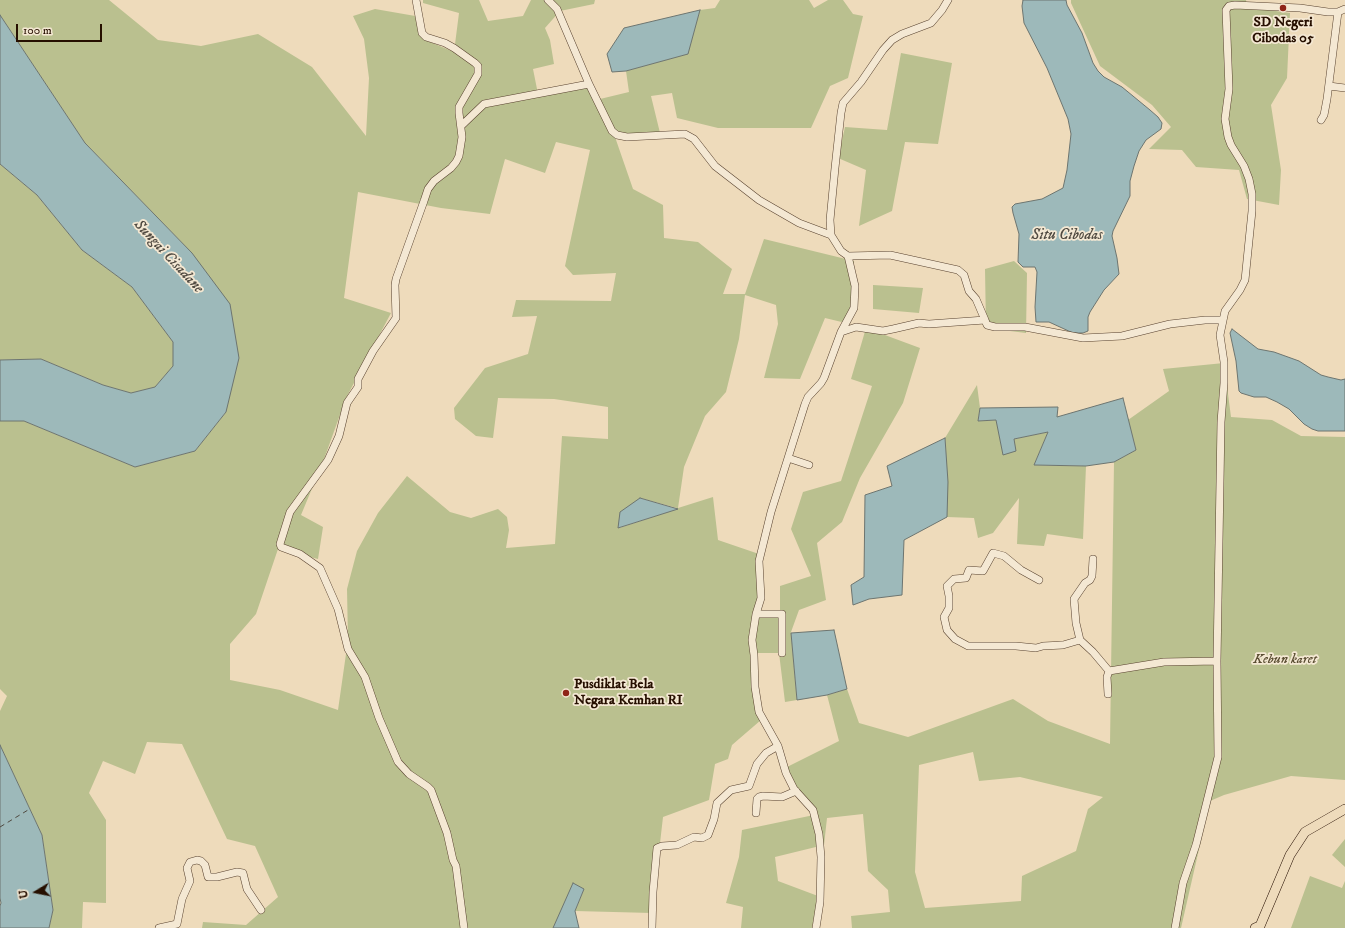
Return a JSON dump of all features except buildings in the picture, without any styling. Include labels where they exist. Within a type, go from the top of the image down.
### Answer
[{"type":"main road","points":[[1255,928],[1260,926],[1290,855],[1305,832],[1345,809]]},
{"type":"street","points":[[416,0],[422,33],[426,37],[445,43],[454,48],[475,62],[478,66],[478,74],[459,107],[462,137],[459,156],[451,168],[434,181],[428,189],[396,279],[396,313],[394,322],[373,351],[358,379],[358,387],[347,403],[339,436],[328,460],[290,512],[280,544],[281,547],[300,554],[320,568],[338,609],[348,649],[365,677],[379,718],[398,762],[408,774],[431,790],[447,833],[453,860],[456,866],[464,928]]},
{"type":"street","points":[[548,0],[557,9],[589,84],[612,131],[616,135],[627,137],[685,134],[694,139],[715,166],[759,200],[799,223],[831,236]]},
{"type":"street","points":[[948,0],[931,24],[902,34],[892,40],[883,50],[861,82],[843,103],[830,220],[831,236],[841,251],[848,256],[890,255],[958,270],[964,275],[969,291],[976,299],[987,325],[995,327],[1025,327],[1083,338],[1122,336],[1170,324],[1205,320],[1223,320]]},
{"type":"street","points":[[1175,928],[1183,883],[1196,845],[1218,757],[1217,662],[1221,422],[1224,383],[1224,362],[1220,336],[1225,311],[1240,290],[1245,280],[1252,211],[1250,179],[1231,145],[1225,118],[1229,89],[1226,10],[1229,6],[1236,2],[1328,12],[1342,11],[1324,115],[1321,120]]},
{"type":"street","points":[[461,126],[484,104],[589,84]]},
{"type":"street","points":[[1329,86],[1345,88]]},
{"type":"street","points":[[816,928],[820,902],[821,857],[819,834],[813,810],[794,789],[786,773],[778,746],[761,718],[755,687],[752,640],[756,614],[761,598],[759,561],[771,512],[805,404],[808,397],[821,384],[841,332],[854,308],[855,286],[848,256]]},
{"type":"street","points":[[841,332],[856,327],[883,330],[919,323],[929,324],[985,320]]},
{"type":"street","points":[[788,458],[809,465]]},
{"type":"street","points":[[1039,580],[1021,570],[1004,556],[993,553],[983,571],[969,570],[966,578],[954,580],[947,586],[949,608],[944,617],[947,630],[955,639],[968,646],[1016,646],[1036,648],[1043,646],[1063,645],[1080,640]]},
{"type":"street","points":[[1093,559],[1092,576],[1074,599],[1076,623],[1080,640],[1093,652],[1109,671]]},
{"type":"street","points":[[756,614],[782,614],[782,653]]},
{"type":"street","points":[[1109,671],[1164,662],[1217,662]]},
{"type":"street","points":[[1108,694],[1107,677],[1109,671]]},
{"type":"street","points":[[652,928],[653,892],[657,848],[662,846],[677,846],[694,837],[702,838],[708,835],[714,819],[717,803],[730,790],[749,786],[757,764],[766,753],[778,746]]},
{"type":"street","points":[[756,813],[757,800],[759,797],[782,797],[796,791]]},
{"type":"street","points":[[159,928],[177,924],[182,900],[190,880],[187,868],[190,862],[196,860],[201,861],[205,865],[208,876],[217,877],[237,872],[243,873],[247,889],[261,910]]},
{"type":"green space","points":[[0,0],[109,0],[158,40],[201,46],[258,34],[312,67],[366,136],[369,78],[364,39],[353,16],[375,9],[421,17],[423,39],[454,52],[459,13],[423,3],[423,0],[479,0],[488,21],[523,16],[531,0],[595,0],[594,4],[560,11],[545,28],[550,40],[554,64],[533,69],[538,94],[588,80],[600,99],[629,92],[626,71],[687,54],[700,10],[715,8],[720,0],[809,0],[814,8],[828,0],[843,0],[853,14],[863,16],[848,78],[830,86],[811,128],[718,128],[677,118],[672,93],[651,96],[660,133],[615,137],[633,189],[663,205],[664,238],[698,242],[732,269],[723,294],[745,294],[764,239],[854,261],[850,324],[825,318],[800,379],[764,378],[778,324],[776,305],[745,295],[739,339],[726,392],[705,416],[684,467],[678,508],[713,497],[718,540],[759,554],[757,611],[780,612],[780,586],[811,576],[791,529],[803,492],[841,481],[872,386],[851,379],[866,328],[920,348],[903,403],[860,478],[842,522],[817,543],[826,600],[799,610],[791,632],[797,700],[785,702],[779,653],[753,653],[761,720],[732,745],[728,759],[715,764],[709,800],[663,817],[652,913],[575,911],[584,889],[553,928],[202,928],[203,922],[246,925],[278,897],[255,846],[227,839],[182,744],[147,742],[135,774],[103,761],[89,793],[106,820],[106,903],[83,902],[82,928],[49,928],[53,910],[42,835],[0,745],[0,711],[7,696],[0,689],[0,421],[24,421],[135,467],[195,451],[226,412],[192,253],[85,143],[0,15]],"holes":[[[556,142],[590,150],[565,266],[573,275],[616,273],[611,301],[516,300],[512,317],[537,316],[528,354],[485,368],[454,408],[455,419],[476,436],[493,438],[498,398],[554,399],[608,407],[608,439],[562,436],[555,544],[506,548],[509,530],[507,517],[498,509],[471,518],[450,512],[407,476],[378,513],[357,551],[347,589],[348,640],[338,710],[280,690],[230,680],[230,644],[256,614],[278,549],[318,559],[323,527],[301,515],[323,462],[346,398],[391,313],[344,298],[358,192],[441,208],[490,214],[505,159],[545,173]],[[640,498],[677,508],[677,509],[619,528]]]},
{"type":"green space","points":[[1071,0],[1246,0],[1247,7],[1290,13],[1287,78],[1271,105],[1281,170],[1279,205],[1247,199],[1239,170],[1196,167],[1182,150],[1149,149],[1171,127],[1152,105],[1100,66],[1071,3]]},
{"type":"green space","points":[[901,53],[952,63],[938,144],[905,142],[892,211],[859,226],[866,170],[838,158],[845,127],[887,130]]},
{"type":"green space","points":[[0,164],[37,195],[82,250],[132,287],[173,342],[173,366],[155,387],[131,393],[103,385],[41,359],[0,360]]},
{"type":"green space","points":[[1014,261],[1027,273],[1026,333],[986,328],[985,269]]},
{"type":"green space","points":[[873,285],[923,288],[919,313],[873,309]]},
{"type":"green space","name":"Kebun karet","points":[[1224,363],[1231,417],[1272,420],[1301,436],[1345,437],[1345,780],[1291,776],[1224,795],[1210,801],[1181,928],[852,928],[851,916],[890,912],[888,890],[868,871],[863,814],[827,818],[824,845],[775,857],[778,881],[818,896],[812,928],[741,928],[743,907],[726,903],[739,857],[742,830],[814,815],[785,768],[839,741],[827,695],[847,689],[859,723],[908,737],[1013,699],[1048,721],[1110,744],[1114,462],[1136,450],[1128,420],[1169,391],[1163,369]],"holes":[[[973,752],[979,781],[1020,777],[1103,797],[1088,809],[1076,851],[1022,876],[1021,901],[925,908],[915,872],[919,765]]]},
{"type":"green space","points":[[977,385],[980,408],[978,421],[996,420],[1014,439],[1048,432],[1034,465],[1086,466],[1083,539],[1047,534],[1044,546],[1017,544],[1019,498],[993,533],[978,538],[974,518],[947,517],[945,438]]},
{"type":"green space","points":[[1345,839],[1345,867],[1332,855]]},
{"type":"green space","points":[[1310,876],[1342,888],[1345,881],[1345,928],[1291,928]]},
{"type":"water","name":"Situ Cibodas","points":[[1023,0],[1066,0],[1067,5],[1082,33],[1093,63],[1098,71],[1104,77],[1122,87],[1158,117],[1162,123],[1161,129],[1146,140],[1139,151],[1130,181],[1130,196],[1113,231],[1112,236],[1119,274],[1104,290],[1090,312],[1088,317],[1088,331],[1083,333],[1073,333],[1049,322],[1036,322],[1035,307],[1037,272],[1035,267],[1023,267],[1018,262],[1019,234],[1012,207],[1015,204],[1042,199],[1063,188],[1067,170],[1071,134],[1068,119],[1047,68],[1024,23],[1022,6]]},
{"type":"water","points":[[700,10],[688,54],[626,71],[612,72],[607,54],[624,28]]},
{"type":"water","name":"Sungai Cisadane","points":[[0,15],[85,143],[192,253],[230,304],[239,358],[226,412],[195,451],[135,467],[24,421],[0,421],[0,360],[41,359],[103,385],[131,393],[155,387],[173,366],[173,342],[132,287],[82,250],[37,195],[0,164]]},
{"type":"water","points":[[1232,329],[1258,349],[1274,352],[1299,361],[1321,375],[1341,380],[1345,379],[1345,431],[1318,431],[1312,429],[1304,424],[1289,409],[1277,402],[1266,397],[1254,397],[1241,393],[1239,391],[1236,361],[1230,333]]},
{"type":"water","points":[[1123,398],[1136,450],[1114,462],[1086,466],[1034,465],[1048,432],[1014,439],[1016,451],[1003,455],[996,420],[978,421],[980,408],[1058,407],[1057,417]]},
{"type":"water","points":[[945,438],[948,482],[947,517],[904,540],[902,595],[869,599],[853,605],[851,585],[864,577],[865,495],[892,486],[887,466]]},
{"type":"water","points":[[640,498],[678,509],[618,528],[620,512]]},
{"type":"water","points":[[834,630],[847,689],[827,695],[797,700],[791,633]]},
{"type":"water","points":[[0,745],[42,835],[53,910],[49,928],[0,928]]},
{"type":"water","points":[[573,883],[584,889],[575,911],[579,928],[553,928]]},
{"type":"ferry route","points":[[0,827],[28,810]]},
{"type":"place","name":"SD Negeri Cibodas 05","points":[[1283,8]]},
{"type":"place","name":"Pusdiklat Bela Negara Kemhan RI","points":[[566,693]]}]
